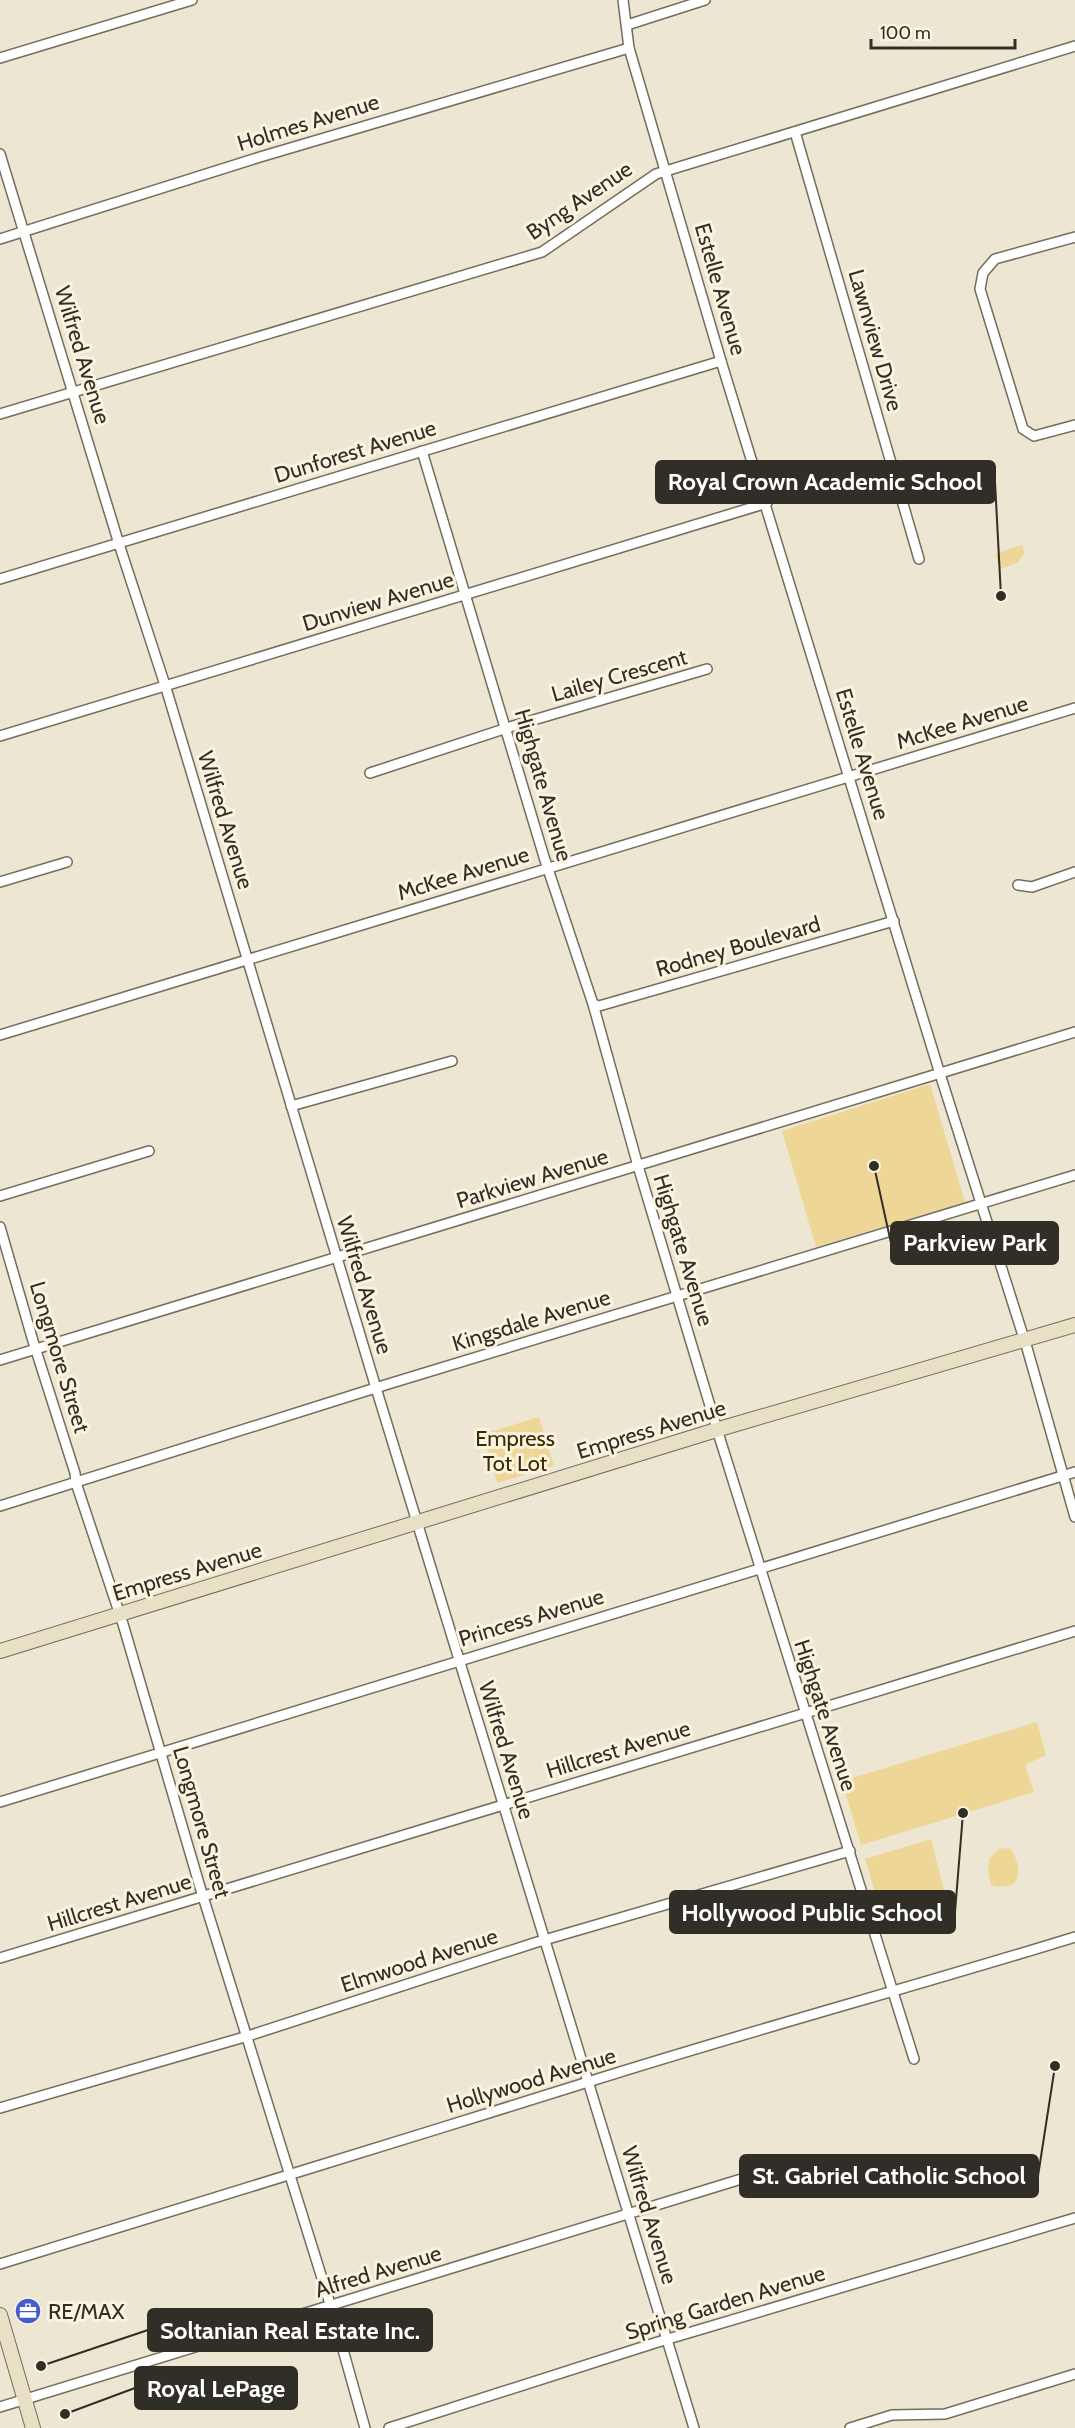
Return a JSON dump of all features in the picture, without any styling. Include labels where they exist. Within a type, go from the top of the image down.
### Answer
[{"type":"street","points":[[0,58],[192,0]]},
{"type":"street","name":"Estelle Avenue","points":[[623,0],[629,48],[721,361],[767,503],[940,1074],[1024,1339],[1075,1517]]},
{"type":"street","points":[[627,25],[705,0]]},
{"type":"street","name":"Byng Avenue","points":[[0,414],[542,252],[645,178],[1075,46]]},
{"type":"street","name":"Holmes Avenue","points":[[0,238],[260,157],[629,48]]},
{"type":"street","name":"Lawnview Drive","points":[[795,132],[919,559]]},
{"type":"street","name":"Wilfred Avenue","points":[[0,154],[119,544],[166,688],[336,1258],[694,2428]]},
{"type":"street","points":[[1075,237],[995,259],[983,273],[980,289],[1023,429],[1034,436],[1075,425]]},
{"type":"street","name":"Dunforest Avenue","points":[[0,579],[721,361]]},
{"type":"street","name":"Highgate Avenue","points":[[422,451],[507,728],[547,868],[593,1004],[638,1166],[717,1430],[914,2059]]},
{"type":"street","name":"Dunview Avenue","points":[[0,736],[166,688],[767,503]]},
{"type":"street","name":"Lailey Crescent","points":[[370,773],[507,728],[707,669]]},
{"type":"street","name":"McKee Avenue","points":[[0,1035],[1075,708]]},
{"type":"street","points":[[0,882],[67,862]]},
{"type":"street","points":[[1018,885],[1032,887],[1075,872]]},
{"type":"street","name":"Rodney Boulevard","points":[[593,1004],[599,1006],[894,921]]},
{"type":"street","name":"Parkview Avenue","points":[[0,1360],[1075,1032]]},
{"type":"street","points":[[291,1106],[452,1060]]},
{"type":"street","points":[[0,1197],[149,1151]]},
{"type":"street","name":"Kingsdale Avenue","points":[[0,1506],[376,1388],[1075,1175]]},
{"type":"street","name":"Longmore Street","points":[[0,1227],[35,1349],[75,1473],[76,1483],[120,1614],[203,1897],[331,2307],[364,2428]]},
{"type":"street","name":"Empress Avenue","points":[[0,1651],[717,1430],[1075,1325]]},
{"type":"street","name":"Princess Avenue","points":[[0,1802],[1075,1472]]},
{"type":"street","name":"Hillcrest Avenue","points":[[0,1959],[1075,1631]]},
{"type":"street","name":"Elmwood Avenue","points":[[0,2108],[248,2036],[545,1940],[850,1851]]},
{"type":"street","name":"Hollywood Avenue","points":[[0,2264],[588,2082],[893,1994],[1075,1937]]},
{"type":"street","name":"Alfred Avenue","points":[[0,2407],[751,2176],[765,2168]]},
{"type":"street","name":"Spring Garden Avenue","points":[[389,2428],[668,2340],[1075,2218]]},
{"type":"street","points":[[0,2315],[33,2428]]},
{"type":"street","points":[[850,2428],[892,2415],[945,2414],[1075,2374]]},
{"type":"green space","points":[[1022,545],[1025,553],[1017,563],[1000,569],[995,554]]},
{"type":"green space","points":[[930,1084],[965,1202],[816,1247],[782,1131]]},
{"type":"green space","name":"Empress Tot Lot","points":[[539,1417],[554,1466],[497,1483],[483,1434]]},
{"type":"green space","points":[[1037,1722],[1046,1755],[1025,1765],[1034,1792],[861,1845],[842,1781]]},
{"type":"green space","points":[[931,1839],[945,1894],[882,1914],[865,1859]]},
{"type":"green space","points":[[1000,1848],[1011,1849],[1018,1865],[1017,1878],[1009,1886],[991,1885],[988,1871],[989,1859]]},
{"type":"place","name":"Royal Crown Academic School","points":[[1001,596]]},
{"type":"place","name":"Parkview Park","points":[[874,1166]]},
{"type":"place","name":"Hollywood Public School","points":[[963,1813]]},
{"type":"place","name":"St. Gabriel Catholic School","points":[[1055,2066]]},
{"type":"place","name":"RE/MAX","points":[[28,2311]]},
{"type":"place","name":"Soltanian Real Estate Inc.","points":[[41,2366]]},
{"type":"place","name":"Royal LePage","points":[[65,2414]]}]
